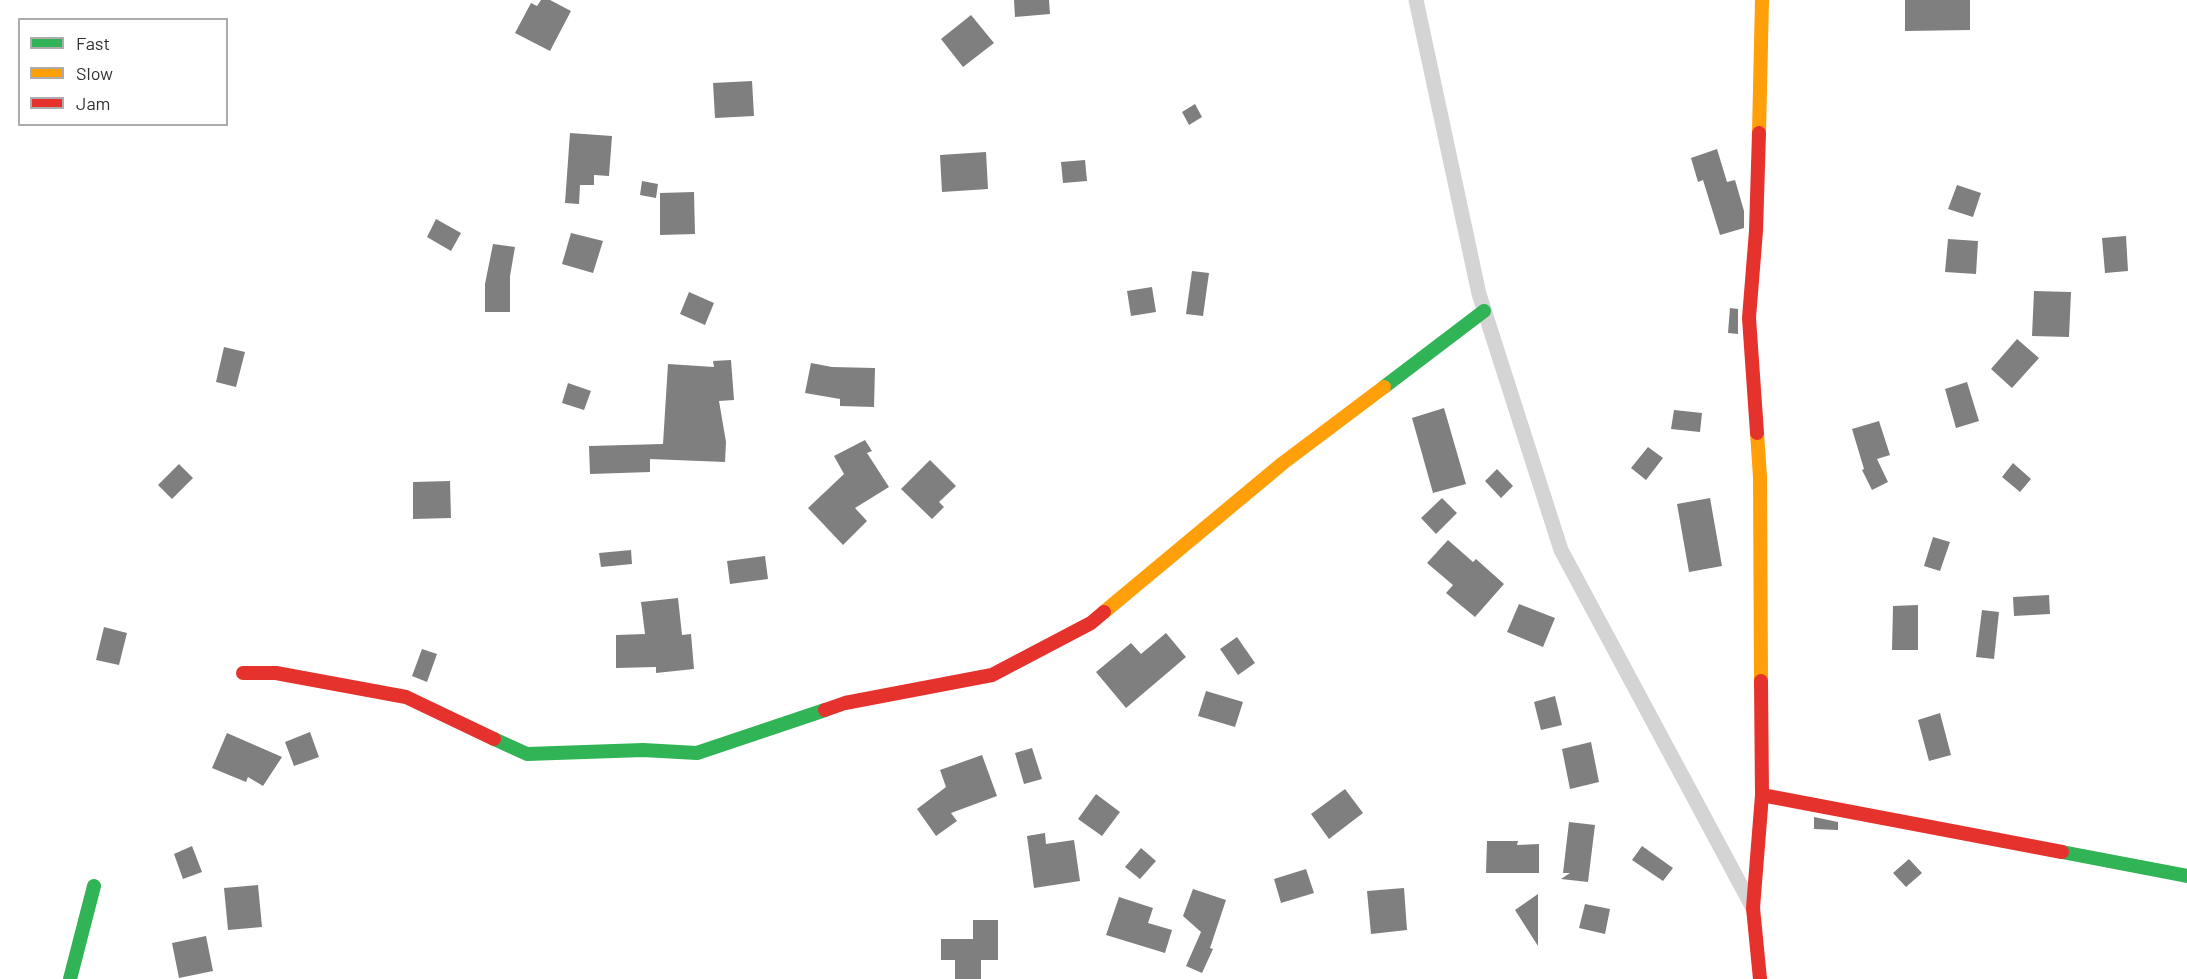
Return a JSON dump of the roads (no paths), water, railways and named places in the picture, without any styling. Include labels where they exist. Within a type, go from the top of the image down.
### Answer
[{"type":"street","points":[[1416,0],[1484,311],[1561,550],[1753,908]]},
{"type":"street","points":[[1760,979],[1753,908],[1762,795],[1760,477],[1749,318],[1756,231],[1762,0]]},
{"type":"street","points":[[243,673],[276,674],[406,697],[527,754],[644,750],[697,753],[845,703],[992,675],[1091,623],[1282,463],[1484,311]]},
{"type":"street","points":[[1762,795],[2187,876]]},
{"type":"street","points":[[70,979],[94,886]]}]
